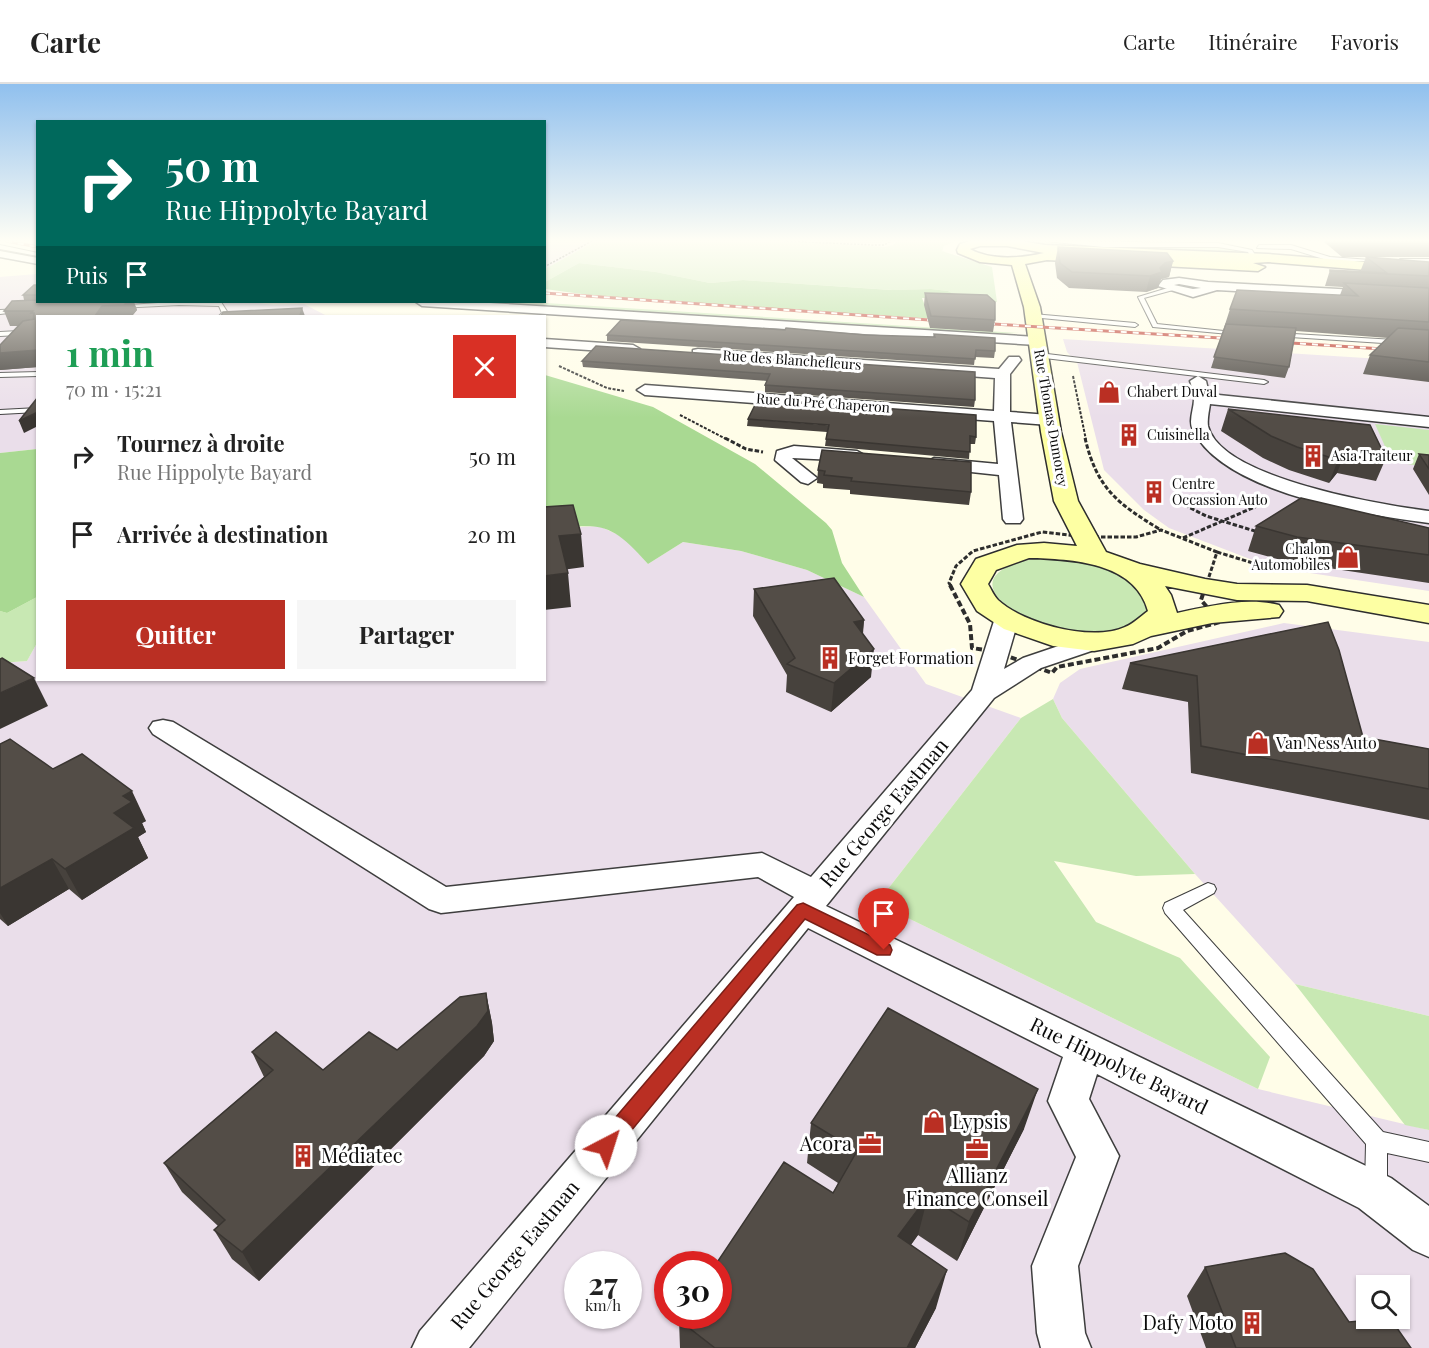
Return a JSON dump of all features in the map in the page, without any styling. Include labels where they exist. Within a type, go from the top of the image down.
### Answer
[{"type":"street","points":[[1026,300],[1032,308]]},
{"type":"street","name":"Rue Thomas Dumorey","points":[[1029,300],[1049,420],[1066,501],[1061,521],[1051,534]]},
{"type":"street","points":[[437,303],[1038,348]]},
{"type":"street","points":[[549,343],[586,313]]},
{"type":"street","points":[[549,343],[646,350]]},
{"type":"street","points":[[1010,346],[1014,360],[1003,374],[1002,416],[1013,519]]},
{"type":"street","name":"Rue des Blanchefleurs","points":[[680,352],[1003,374]]},
{"type":"street","points":[[1429,422],[1200,389],[1200,428],[1214,450],[1250,472],[1297,489],[1391,512],[1429,517]]},
{"type":"street","name":"Rue du Pré Chaperon","points":[[639,392],[1049,420]]},
{"type":"street","points":[[808,478],[784,460],[783,455],[794,451],[880,458]]},
{"type":"street","points":[[915,461],[1009,470]]},
{"type":"street","points":[[1066,501],[1095,544],[1150,583],[1161,599],[1162,614],[1152,628]]},
{"type":"street","points":[[1051,534],[1026,550],[984,564],[974,576],[975,591],[986,606],[1006,621],[1047,636],[1094,642],[1128,638],[1152,628],[1212,614],[1285,609],[1420,613]]},
{"type":"street","points":[[1026,550],[1060,550],[1095,544],[1169,564],[1237,592],[1307,592],[1420,613]]},
{"type":"street","points":[[1129,570],[1207,580]]},
{"type":"street","name":"Rue George Eastman","points":[[985,692],[1006,621]]},
{"type":"street","name":"Rue George Eastman","points":[[437,1348],[985,692],[1032,663],[1094,642]]},
{"type":"street","name":"Rue Hippolyte Bayard","points":[[163,728],[441,900],[762,865],[809,902],[1085,1049],[1375,1193],[1429,1234]]},
{"type":"street","points":[[1066,1348],[1061,1333],[1055,1266],[1098,1156],[1068,1101],[1085,1049]]},
{"type":"lane","points":[[1142,300],[1155,326],[1252,333]]},
{"type":"lane","points":[[16,311],[23,304]]},
{"type":"lane","points":[[109,306],[221,304],[225,313],[223,315]]},
{"type":"lane","points":[[1032,308],[1135,325]]},
{"type":"lane","points":[[0,312],[28,311]]},
{"type":"lane","points":[[0,334],[36,332]]},
{"type":"lane","points":[[1264,334],[1429,344]]},
{"type":"lane","points":[[1038,348],[1070,358],[1264,382]]},
{"type":"lane","points":[[0,375],[36,374]]},
{"type":"lane","points":[[0,412],[36,410]]},
{"type":"lane","points":[[1208,889],[1171,908],[1377,1141],[1429,1152]]},
{"type":"lane","points":[[1375,1193],[1377,1141]]},
{"type":"path","points":[[549,343],[557,356],[550,362],[607,388],[639,392]]},
{"type":"path","points":[[1070,358],[1095,473],[1110,492],[1130,511],[1161,530],[1218,552],[1201,600],[1220,622],[1187,631],[1158,648],[1057,667],[1052,673],[1032,663],[997,652],[972,648],[970,624],[949,583],[956,566],[973,551],[1042,532],[1095,544],[1161,530]]},
{"type":"path","points":[[1182,538],[1297,489]]},
{"type":"path","points":[[1173,499],[1206,516],[1263,534]]},
{"type":"shaded area","points":[[0,300],[36,300],[36,303],[304,304],[325,315],[36,315],[36,449],[0,453]]},
{"type":"shaded area","points":[[1063,339],[1429,362],[1429,591],[1290,570],[1250,559],[1169,528],[1144,510],[1104,470],[1077,362],[1067,352]]},
{"type":"shaded area","points":[[599,526],[625,538],[648,564],[683,542],[741,551],[807,570],[864,597],[926,684],[1021,718],[877,903],[1258,1089],[1429,1130],[1429,1348],[0,1348],[0,663],[27,661],[36,645],[36,681],[546,681],[546,529]]},
{"type":"shaded area","points":[[1284,623],[1429,642],[1429,1016],[1295,984],[1195,874],[1062,718],[1053,699],[1060,683],[1080,669]]},
{"type":"green space","points":[[642,300],[923,300],[927,311],[939,319]]},
{"type":"green space","points":[[967,300],[997,300],[997,302]]},
{"type":"green space","points":[[469,303],[546,303],[1019,333],[986,334]]},
{"type":"green space","points":[[546,375],[653,407],[755,464],[832,530],[842,563],[864,597],[807,570],[741,551],[683,542],[648,564],[613,532],[592,526],[546,529]]},
{"type":"green space","points":[[1375,424],[1429,430],[1429,467],[1392,462]]},
{"type":"green space","points":[[36,449],[36,598],[7,613],[0,611],[0,453]]},
{"type":"green space","points":[[1033,559],[1071,560],[1111,569],[1135,584],[1149,606],[1146,614],[1139,621],[1127,626],[1089,633],[1069,633],[1034,623],[1005,605],[996,595],[992,584],[996,575],[1009,566]]},
{"type":"green space","points":[[36,598],[36,645],[27,661],[0,663],[0,611],[7,613]]},
{"type":"green space","points":[[1053,699],[1062,718],[1195,874],[1136,876],[1054,861],[1096,922],[1180,958],[1270,1057],[1258,1089],[877,903],[1021,718]]},
{"type":"green space","points":[[1295,984],[1429,1016],[1429,1130],[1405,1125]]},
{"type":"building","points":[[927,300],[993,300],[995,302],[995,320],[931,316]]},
{"type":"building","points":[[1233,300],[1429,300],[1429,322],[1230,309]]},
{"type":"building","points":[[12,301],[126,303],[102,306],[96,315],[36,315],[36,350],[0,353],[0,345],[23,321],[34,319],[34,313],[31,313],[33,311],[4,311]]},
{"type":"building","points":[[302,308],[300,315],[222,315],[223,312]]},
{"type":"building","points":[[621,320],[785,330],[786,328],[865,335],[935,337],[934,334],[995,338],[995,351],[976,350],[975,359],[607,335]]},
{"type":"building","points":[[1226,324],[1296,328],[1289,367],[1214,357]]},
{"type":"building","points":[[1398,328],[1429,330],[1429,362],[1370,355]]},
{"type":"building","points":[[596,346],[975,372],[975,400],[765,385],[770,374],[582,361]]},
{"type":"building","points":[[758,399],[976,415],[976,437],[970,436],[970,452],[826,439],[829,425],[748,419]]},
{"type":"building","points":[[36,400],[36,413],[19,421]]},
{"type":"building","points":[[1228,409],[1370,425],[1386,458],[1346,450],[1338,460],[1271,436]]},
{"type":"building","points":[[822,450],[971,462],[971,492],[851,481],[852,478],[824,475],[825,471],[818,470]]},
{"type":"building","points":[[1419,454],[1429,455],[1429,469]]},
{"type":"building","points":[[1301,498],[1429,528],[1429,555],[1297,537],[1256,526]]},
{"type":"building","points":[[573,505],[581,534],[559,536],[568,573],[546,576],[546,507]]},
{"type":"building","points":[[834,578],[864,620],[854,622],[874,649],[834,683],[787,664],[795,658],[754,589]]},
{"type":"building","points":[[1328,622],[1339,650],[1363,737],[1429,749],[1429,789],[1201,746],[1197,676],[1130,663]]},
{"type":"building","points":[[2,658],[34,678],[0,693],[0,659]]},
{"type":"building","points":[[10,739],[53,769],[82,754],[132,791],[123,796],[132,802],[114,813],[134,828],[65,869],[52,859],[0,888],[0,744]]},
{"type":"building","points":[[486,993],[488,1011],[477,1026],[242,1252],[214,1230],[225,1220],[164,1163],[273,1070],[252,1052],[276,1032],[323,1070],[369,1032],[397,1050],[460,997]]},
{"type":"building","points":[[888,1008],[1038,1089],[969,1222],[928,1196],[898,1236],[947,1270],[907,1348],[715,1348],[691,1329],[732,1329],[732,1251],[725,1251],[784,1162],[833,1193],[857,1151],[811,1123]]},
{"type":"building","points":[[1285,1253],[1313,1269],[1349,1322],[1356,1321],[1356,1329],[1398,1329],[1411,1348],[1236,1348],[1205,1267]]},
{"type":"railway","points":[[644,300],[944,321]]},
{"type":"railway","points":[[977,323],[1237,339]]},
{"type":"railway","points":[[1276,342],[1429,352]]},
{"type":"place","name":"Chabert Duval","points":[[1109,392]]},
{"type":"place","name":"Cuisinella","points":[[1129,435]]},
{"type":"place","name":"Asia Traiteur","points":[[1313,456]]},
{"type":"place","name":"Centre Occassion Auto","points":[[1154,492]]},
{"type":"place","name":"Chalon Automobiles","points":[[1348,557]]},
{"type":"place","name":"Forget Formation","points":[[830,658]]},
{"type":"place","name":"Van Ness Auto","points":[[1258,743]]},
{"type":"place","name":"Lypsis","points":[[934,1122]]},
{"type":"place","name":"Acora","points":[[870,1144]]},
{"type":"place","name":"Allianz Finance Conseil","points":[[977,1149]]},
{"type":"place","name":"Médiatec","points":[[303,1156]]},
{"type":"place","name":"Dafy Moto","points":[[1252,1323]]},
{"type":"route","points":[[606,1146],[803,910],[884,950]]}]
